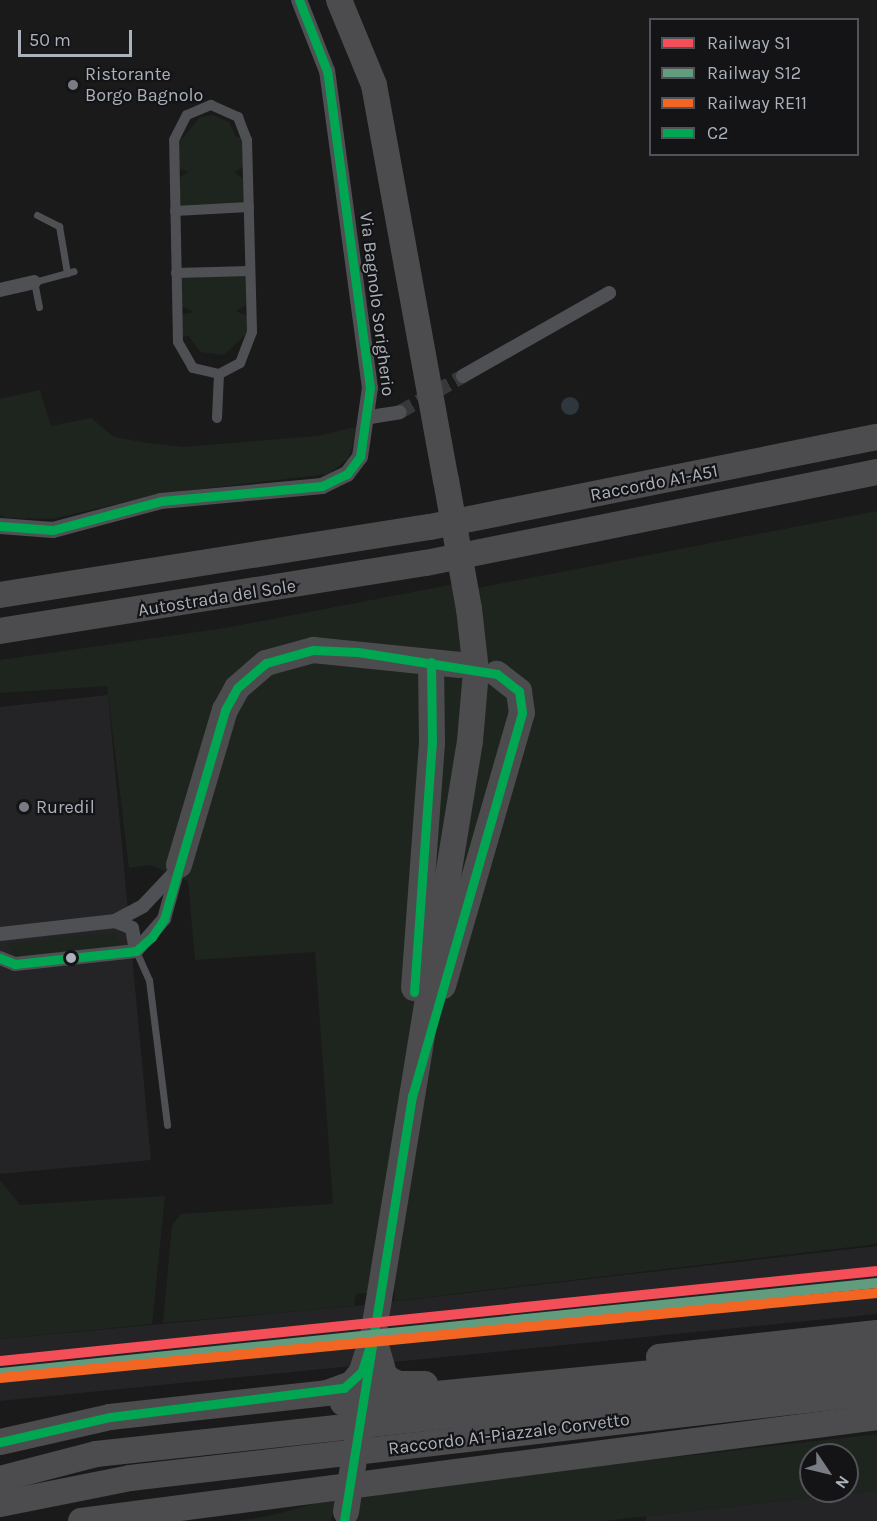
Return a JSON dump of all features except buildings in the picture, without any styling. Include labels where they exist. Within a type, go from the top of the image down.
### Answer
[{"type":"highway","points":[[339,0],[374,85],[469,609],[476,671],[473,715],[345,1516]]},
{"type":"highway","name":"Raccordo A1-A51","points":[[430,527],[877,437]]},
{"type":"highway","name":"Raccordo A1-A51","points":[[433,562],[877,472]]},
{"type":"highway","name":"Autostrada del Sole","points":[[0,596],[430,527]]},
{"type":"highway","name":"Autostrada del Sole","points":[[0,631],[433,562]]},
{"type":"highway","points":[[179,865],[225,710],[251,674],[285,655],[313,650],[460,665]]},
{"type":"highway","points":[[412,1096],[432,743],[431,662]]},
{"type":"highway","points":[[412,1096],[522,712],[519,691],[496,674]]},
{"type":"highway","points":[[373,1336],[381,1374],[408,1385],[877,1333]]},
{"type":"highway","points":[[0,1442],[110,1417],[344,1388],[362,1371],[373,1336]]},
{"type":"highway","points":[[0,1459],[118,1431],[327,1405],[877,1351]]},
{"type":"highway","name":"Raccordo A1-Piazzale Corvetto","points":[[0,1479],[96,1454],[877,1369]]},
{"type":"highway","name":"Raccordo A1-Piazzale Corvetto","points":[[0,1504],[130,1478],[877,1392]]},
{"type":"highway","points":[[81,1521],[144,1515],[877,1416]]},
{"type":"street","name":"Via Bagnolo Sorigherio","points":[[0,526],[53,530],[161,501],[322,486],[354,466],[370,417],[327,71],[319,39],[299,0]]},
{"type":"street","points":[[211,105],[231,111],[243,126],[249,207],[249,347],[240,363],[219,374],[201,372],[182,355],[176,273],[176,132],[187,115],[211,105]]},
{"type":"street","points":[[175,211],[249,207]]},
{"type":"street","points":[[176,273],[250,271]]},
{"type":"street","points":[[0,290],[34,282]]},
{"type":"street","points":[[463,376],[609,293]]},
{"type":"street","points":[[217,418],[219,374]]},
{"type":"street","points":[[370,417],[400,412]]},
{"type":"street","points":[[3,935],[115,921],[143,906],[179,865]]},
{"type":"street","points":[[0,958],[15,964],[136,951],[164,919],[179,865]]},
{"type":"street","points":[[115,921],[132,928],[136,951]]},
{"type":"lane","points":[[37,215],[58,225],[71,272],[34,282],[39,306]]},
{"type":"lane","points":[[136,951],[149,980],[167,1125]]},
{"type":"shaded area","points":[[213,115],[229,122],[236,137],[244,136],[243,167],[234,172],[244,179],[246,206],[177,209],[176,180],[188,172],[177,168],[176,138],[183,138],[200,117]]},
{"type":"shaded area","points":[[247,274],[248,303],[236,311],[248,316],[247,333],[224,355],[200,352],[189,336],[181,336],[180,315],[194,312],[181,306],[179,275]]},
{"type":"shaded area","points":[[40,390],[51,426],[91,418],[114,437],[148,443],[184,447],[318,436],[359,426],[348,459],[328,474],[159,494],[52,519],[6,518],[0,515],[0,399]]},
{"type":"shaded area","points":[[566,397],[574,397],[579,402],[577,413],[566,415],[561,410],[561,402]]},
{"type":"shaded area","points":[[877,511],[877,1244],[394,1301],[395,1290],[356,1294],[354,1306],[163,1323],[172,1225],[181,1214],[333,1204],[315,952],[195,960],[188,881],[150,865],[129,868],[107,686],[0,693],[0,660],[225,628],[455,584],[457,592]]},
{"type":"shaded area","points":[[108,695],[151,1160],[0,1174],[0,707]]},
{"type":"shaded area","points":[[115,932],[120,943],[115,947],[15,958],[7,944]]},
{"type":"shaded area","points":[[0,1180],[20,1205],[165,1196],[152,1324],[0,1339]]},
{"type":"shaded area","points":[[877,1246],[877,1314],[0,1401],[0,1339],[354,1306]]},
{"type":"shaded area","points":[[877,1434],[877,1490],[859,1492],[859,1443],[799,1443],[799,1499],[604,1521],[355,1521],[361,1493]]},
{"type":"shaded area","points":[[877,1490],[877,1521],[646,1521],[646,1516],[799,1499],[799,1503],[859,1503],[859,1492]]},
{"type":"shaded area","points":[[336,1498],[331,1521],[236,1521],[269,1516]]},
{"type":"tunnel","points":[[400,412],[463,376]]},
{"type":"rail line","name":"S1","points":[[0,1361],[877,1271]]},
{"type":"rail line","name":"S12","points":[[1,1373],[877,1283]]},
{"type":"rail line","name":"RE11","points":[[0,1378],[877,1293]]},
{"type":"transit line","name":"C2","points":[[0,526],[53,530],[161,501],[322,486],[347,474],[360,457],[370,388],[327,71],[299,0]]},
{"type":"transit line","name":"C2","points":[[0,958],[15,964],[136,951],[152,937],[164,919],[225,710],[237,688],[266,663],[313,650],[358,652],[497,674],[519,691],[522,713],[412,1096],[344,1521]]},
{"type":"transit line","name":"C2","points":[[414,992],[432,743],[431,662]]},
{"type":"transit line","name":"C2","points":[[0,1442],[110,1417],[344,1388],[362,1371],[373,1335]]},
{"type":"place","name":"Ristorante Borgo Bagnolo","points":[[73,85]]},
{"type":"place","name":"Ruredil","points":[[24,807]]}]
